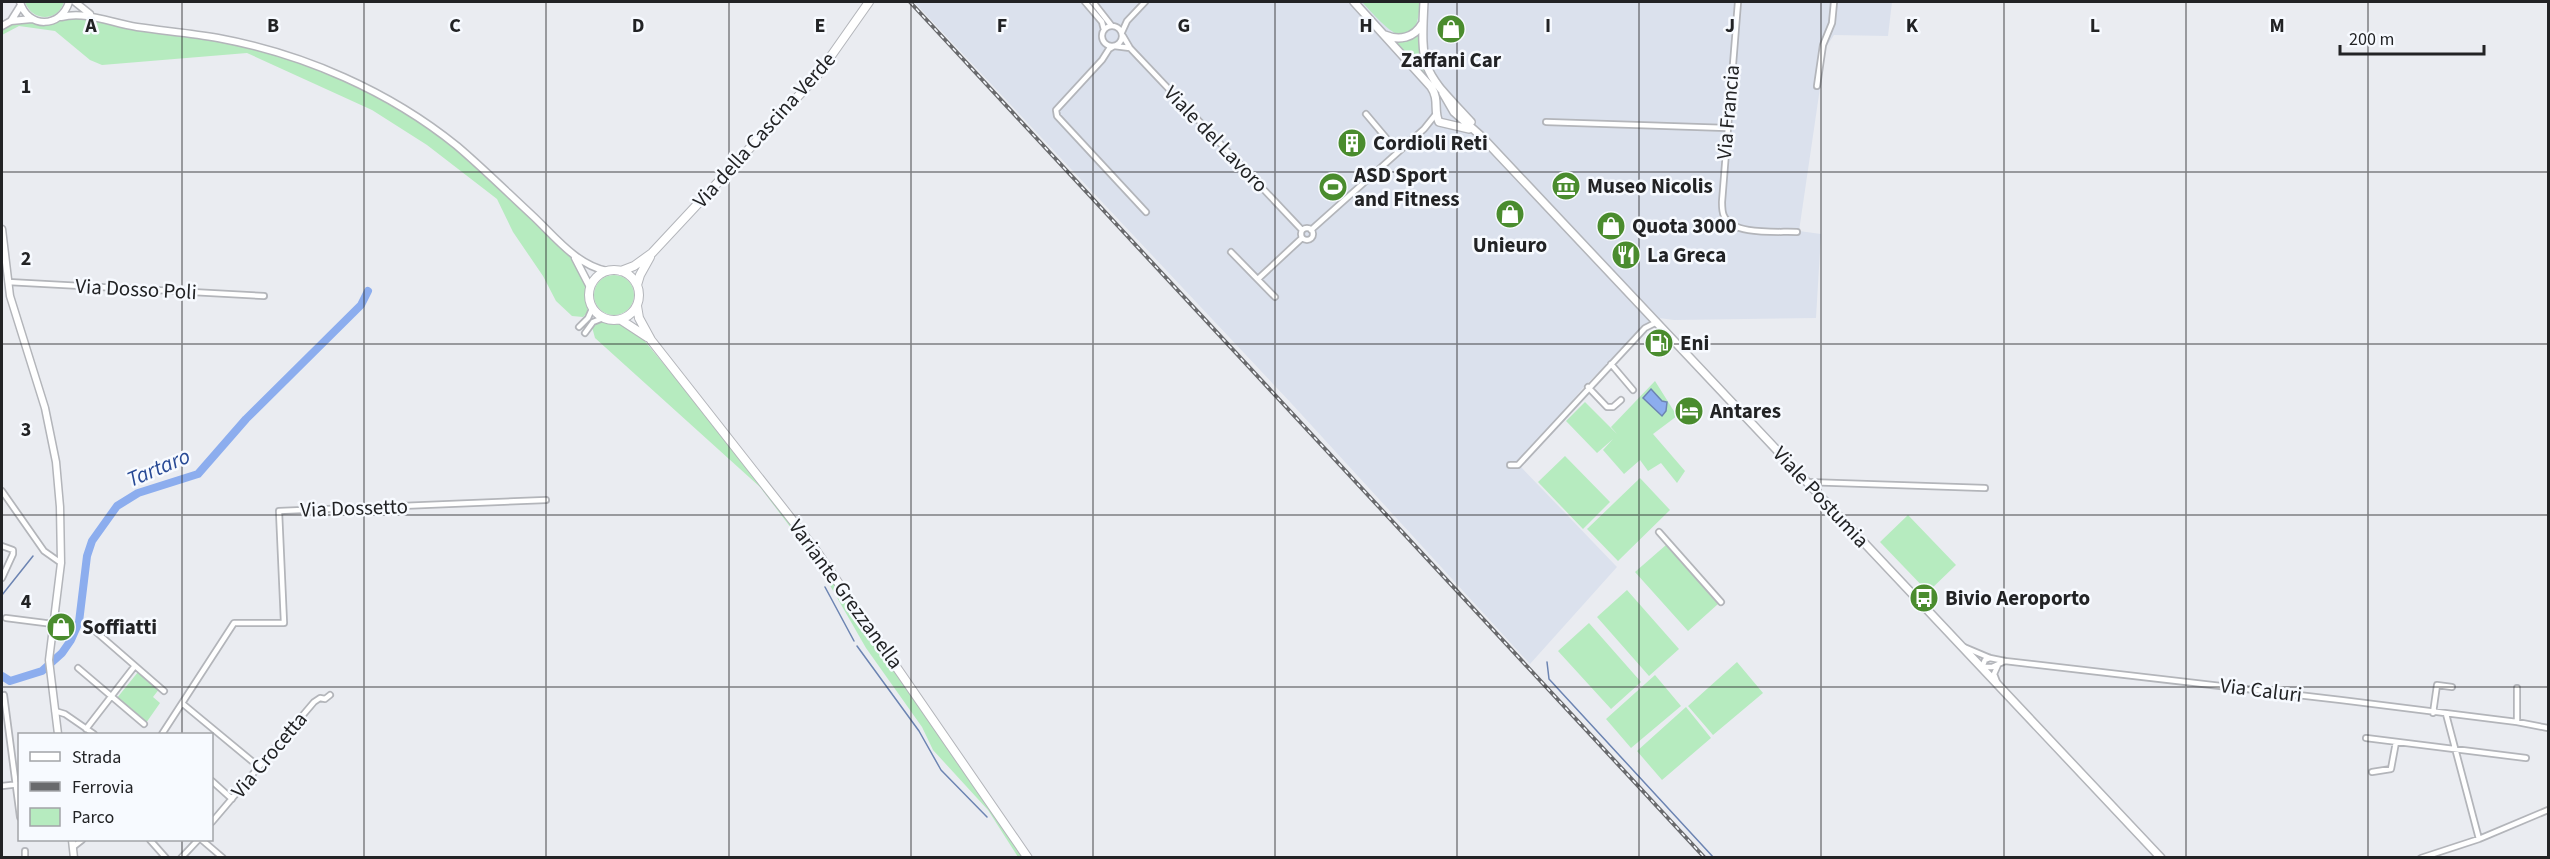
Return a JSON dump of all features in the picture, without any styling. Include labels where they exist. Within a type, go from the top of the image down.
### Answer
[{"type":"main road","name":"Via della Cascina Verde","points":[[652,253],[818,76],[869,2]]},
{"type":"main road","points":[[1354,2],[1431,87],[1437,98],[1437,112],[1445,123],[1454,118],[1452,109],[1442,106],[1437,112]]},
{"type":"main road","points":[[1424,2],[1421,40],[1425,65],[1443,93]]},
{"type":"main road","points":[[1383,34],[1396,38],[1406,37],[1416,33],[1423,22]]},
{"type":"main road","name":"Viale Postumia","points":[[1443,93],[1452,109],[1481,136],[2161,858]]},
{"type":"main road","name":"Viale Postumia","points":[[1443,93],[1476,127],[1481,136]]},
{"type":"main road","name":"Viale Postumia","points":[[1445,123],[1464,126],[1481,136]]},
{"type":"main road","points":[[603,318],[592,309],[589,300],[590,286],[596,277],[607,271],[621,271],[634,266],[652,253]]},
{"type":"main road","points":[[637,285],[652,253]]},
{"type":"main road","points":[[621,271],[631,276],[637,285]]},
{"type":"main road","name":"Variante Grezzanella","points":[[637,285],[639,318],[651,340],[815,549],[1028,858]]},
{"type":"main road","points":[[621,320],[633,312],[637,306]]},
{"type":"main road","name":"Variante Grezzanella","points":[[603,318],[621,320],[651,340]]},
{"type":"street","points":[[61,17],[69,2]]},
{"type":"street","points":[[75,2],[93,16]]},
{"type":"street","points":[[1085,2],[1102,22],[1106,55]]},
{"type":"street","points":[[1093,2],[1123,34]]},
{"type":"street","points":[[1104,30],[1126,21],[1145,2]]},
{"type":"street","name":"Via Francia","points":[[1738,2],[1727,128],[1723,215],[1731,226],[1746,230],[1797,232]]},
{"type":"street","points":[[1817,86],[1821,52],[1832,23],[1834,2]]},
{"type":"street","points":[[21,3],[24,11],[33,19]]},
{"type":"street","points":[[11,21],[21,3]]},
{"type":"street","points":[[2,26],[11,21],[33,19],[48,22],[61,17],[93,16],[126,25],[218,38],[253,46],[320,67],[359,84],[430,126],[456,146],[569,250],[590,266],[607,271]]},
{"type":"street","points":[[1126,21],[1120,42],[1109,49],[1056,110],[1057,116],[1146,212]]},
{"type":"street","name":"Viale del Lavoro","points":[[1123,34],[1130,48],[1302,230]]},
{"type":"street","points":[[1105,43],[1130,48]]},
{"type":"street","points":[[1311,230],[1424,129],[1437,112]]},
{"type":"street","points":[[1366,114],[1398,152]]},
{"type":"street","points":[[1546,122],[1727,128]]},
{"type":"street","points":[[1424,129],[1445,123]]},
{"type":"street","points":[[1258,279],[1302,238],[1302,230],[1307,228],[1311,230]]},
{"type":"street","points":[[2,229],[8,282],[50,428],[60,507],[61,563],[49,660],[58,733]]},
{"type":"street","points":[[1302,238],[1310,239],[1311,230]]},
{"type":"street","points":[[569,250],[584,272],[590,286]]},
{"type":"street","points":[[1232,252],[1275,297]]},
{"type":"street","name":"Via Dosso Poli","points":[[8,282],[264,296]]},
{"type":"street","points":[[579,327],[588,318],[592,309]]},
{"type":"street","points":[[585,333],[593,322],[603,318]]},
{"type":"street","points":[[1510,465],[1518,465],[1645,328],[1657,322]]},
{"type":"street","points":[[1611,364],[1633,390]]},
{"type":"street","points":[[1588,387],[1607,407],[1613,407],[1621,400]]},
{"type":"street","points":[[1807,482],[1985,488]]},
{"type":"street","points":[[2,491],[44,551],[61,563]]},
{"type":"street","name":"Via Dossetto","points":[[163,733],[234,623],[284,623],[279,511],[546,500]]},
{"type":"street","points":[[1659,532],[1721,602]]},
{"type":"street","points":[[2,546],[13,550],[13,554],[2,578]]},
{"type":"street","points":[[6,618],[52,624]]},
{"type":"street","points":[[95,631],[164,691]]},
{"type":"street","name":"Via Caluri","points":[[1961,645],[1990,658],[2005,661],[2341,699],[2547,727]]},
{"type":"street","points":[[1982,667],[1985,660],[1990,658]]},
{"type":"street","points":[[1982,667],[1998,665],[2005,661]]},
{"type":"street","points":[[1998,665],[1994,674],[1999,685]]},
{"type":"street","points":[[86,729],[134,667]]},
{"type":"street","points":[[78,668],[144,724]]},
{"type":"street","points":[[2433,713],[2437,685],[2452,687]]},
{"type":"street","points":[[2517,688],[2517,722]]},
{"type":"street","points":[[2,696],[4,695],[17,784],[2,786]]},
{"type":"street","name":"Via Crocetta","points":[[213,821],[314,702],[330,695]]},
{"type":"street","points":[[183,704],[259,767]]},
{"type":"street","points":[[55,711],[65,714],[91,733]]},
{"type":"street","points":[[2446,714],[2479,838]]},
{"type":"street","points":[[2366,738],[2526,758]]},
{"type":"street","points":[[2372,772],[2391,769],[2396,742]]},
{"type":"street","points":[[213,782],[232,799]]},
{"type":"street","points":[[2421,858],[2548,810]]},
{"type":"street","points":[[72,841],[74,858]]},
{"type":"street","points":[[73,848],[81,841]]},
{"type":"street","points":[[151,841],[166,858]]},
{"type":"street","points":[[181,858],[199,841]]},
{"type":"street","points":[[201,841],[223,858]]},
{"type":"street","points":[[25,851],[26,858]]},
{"type":"shaded area","points":[[914,2],[1892,2],[1888,36],[1834,35],[1826,47],[1799,231],[1821,234],[1816,318],[1674,320],[1659,318],[1645,325],[1581,390],[1521,467],[1617,567],[1530,664],[1291,403]]},
{"type":"green space","points":[[25,2],[64,2],[56,13],[45,17],[33,13]]},
{"type":"green space","points":[[1362,2],[1420,2],[1417,21],[1412,32],[1406,36],[1398,35],[1380,21]]},
{"type":"green space","points":[[70,16],[180,32],[262,49],[345,80],[400,109],[469,158],[565,250],[574,261],[586,285],[585,299],[588,312],[583,317],[572,316],[556,301],[543,276],[513,232],[497,199],[427,145],[372,110],[247,53],[102,65],[90,60],[55,31],[19,26],[2,35],[2,27],[20,20],[47,24]]},
{"type":"green space","points":[[1419,32],[1420,63],[1424,72],[1422,74],[1394,40]]},
{"type":"green space","points":[[614,275],[628,281],[634,295],[628,309],[614,315],[600,309],[594,295],[600,281]]},
{"type":"green space","points":[[601,320],[620,322],[633,327],[756,475],[867,625],[1025,857],[1018,857],[988,810],[933,750],[922,727],[866,648],[816,561],[760,487],[595,338],[592,327]]},
{"type":"green space","points":[[1655,381],[1677,416],[1653,434],[1685,471],[1677,483],[1661,463],[1648,471],[1640,460],[1624,474],[1603,450],[1613,439],[1597,453],[1566,421],[1585,402],[1617,434],[1611,427]]},
{"type":"green space","points":[[1565,456],[1610,502],[1583,529],[1538,482]]},
{"type":"green space","points":[[1640,478],[1670,510],[1618,561],[1587,529]]},
{"type":"green space","points":[[1908,515],[1956,565],[1928,592],[1880,542]]},
{"type":"green space","points":[[1666,545],[1718,604],[1688,631],[1635,572]]},
{"type":"green space","points":[[1627,590],[1679,649],[1649,676],[1597,617]]},
{"type":"green space","points":[[1589,623],[1641,682],[1611,709],[1558,651]]},
{"type":"green space","points":[[1737,662],[1763,693],[1713,735],[1688,706]]},
{"type":"green space","points":[[138,672],[160,688],[153,697],[160,703],[146,723],[117,698]]},
{"type":"green space","points":[[1655,675],[1681,706],[1631,748],[1606,719]]},
{"type":"green space","points":[[1686,707],[1711,738],[1662,780],[1637,751]]},
{"type":"water","points":[[1651,389],[1662,401],[1667,402],[1666,411],[1662,416],[1643,398]]},
{"type":"waterway","name":"Tartaro","points":[[2,676],[10,681],[42,671],[62,653],[71,640],[79,622],[87,556],[92,541],[117,506],[138,493],[198,474],[246,419],[361,305],[368,291]]},
{"type":"waterway","name":"Tartaro","points":[[2,595],[33,556]]},
{"type":"waterway","points":[[825,587],[854,641]]},
{"type":"waterway","points":[[857,646],[919,731],[941,770],[987,817]]},
{"type":"waterway","points":[[1547,662],[1549,679],[1714,858]]},
{"type":"railway","points":[[910,2],[1705,858]]},
{"type":"place","name":"Zaffani Car","points":[[1451,29]]},
{"type":"place","name":"Cordioli Reti","points":[[1352,143]]},
{"type":"place","name":"Museo Nicolis","points":[[1566,186]]},
{"type":"place","name":"ASD Sport and Fitness","points":[[1333,187]]},
{"type":"place","name":"Unieuro","points":[[1510,214]]},
{"type":"place","name":"Quota 3000","points":[[1611,226]]},
{"type":"place","name":"La Greca","points":[[1626,255]]},
{"type":"place","name":"Eni","points":[[1659,343]]},
{"type":"place","name":"Antares","points":[[1689,411]]},
{"type":"place","name":"Bivio Aeroporto","points":[[1924,598]]},
{"type":"place","name":"Soffiatti","points":[[61,627]]}]
